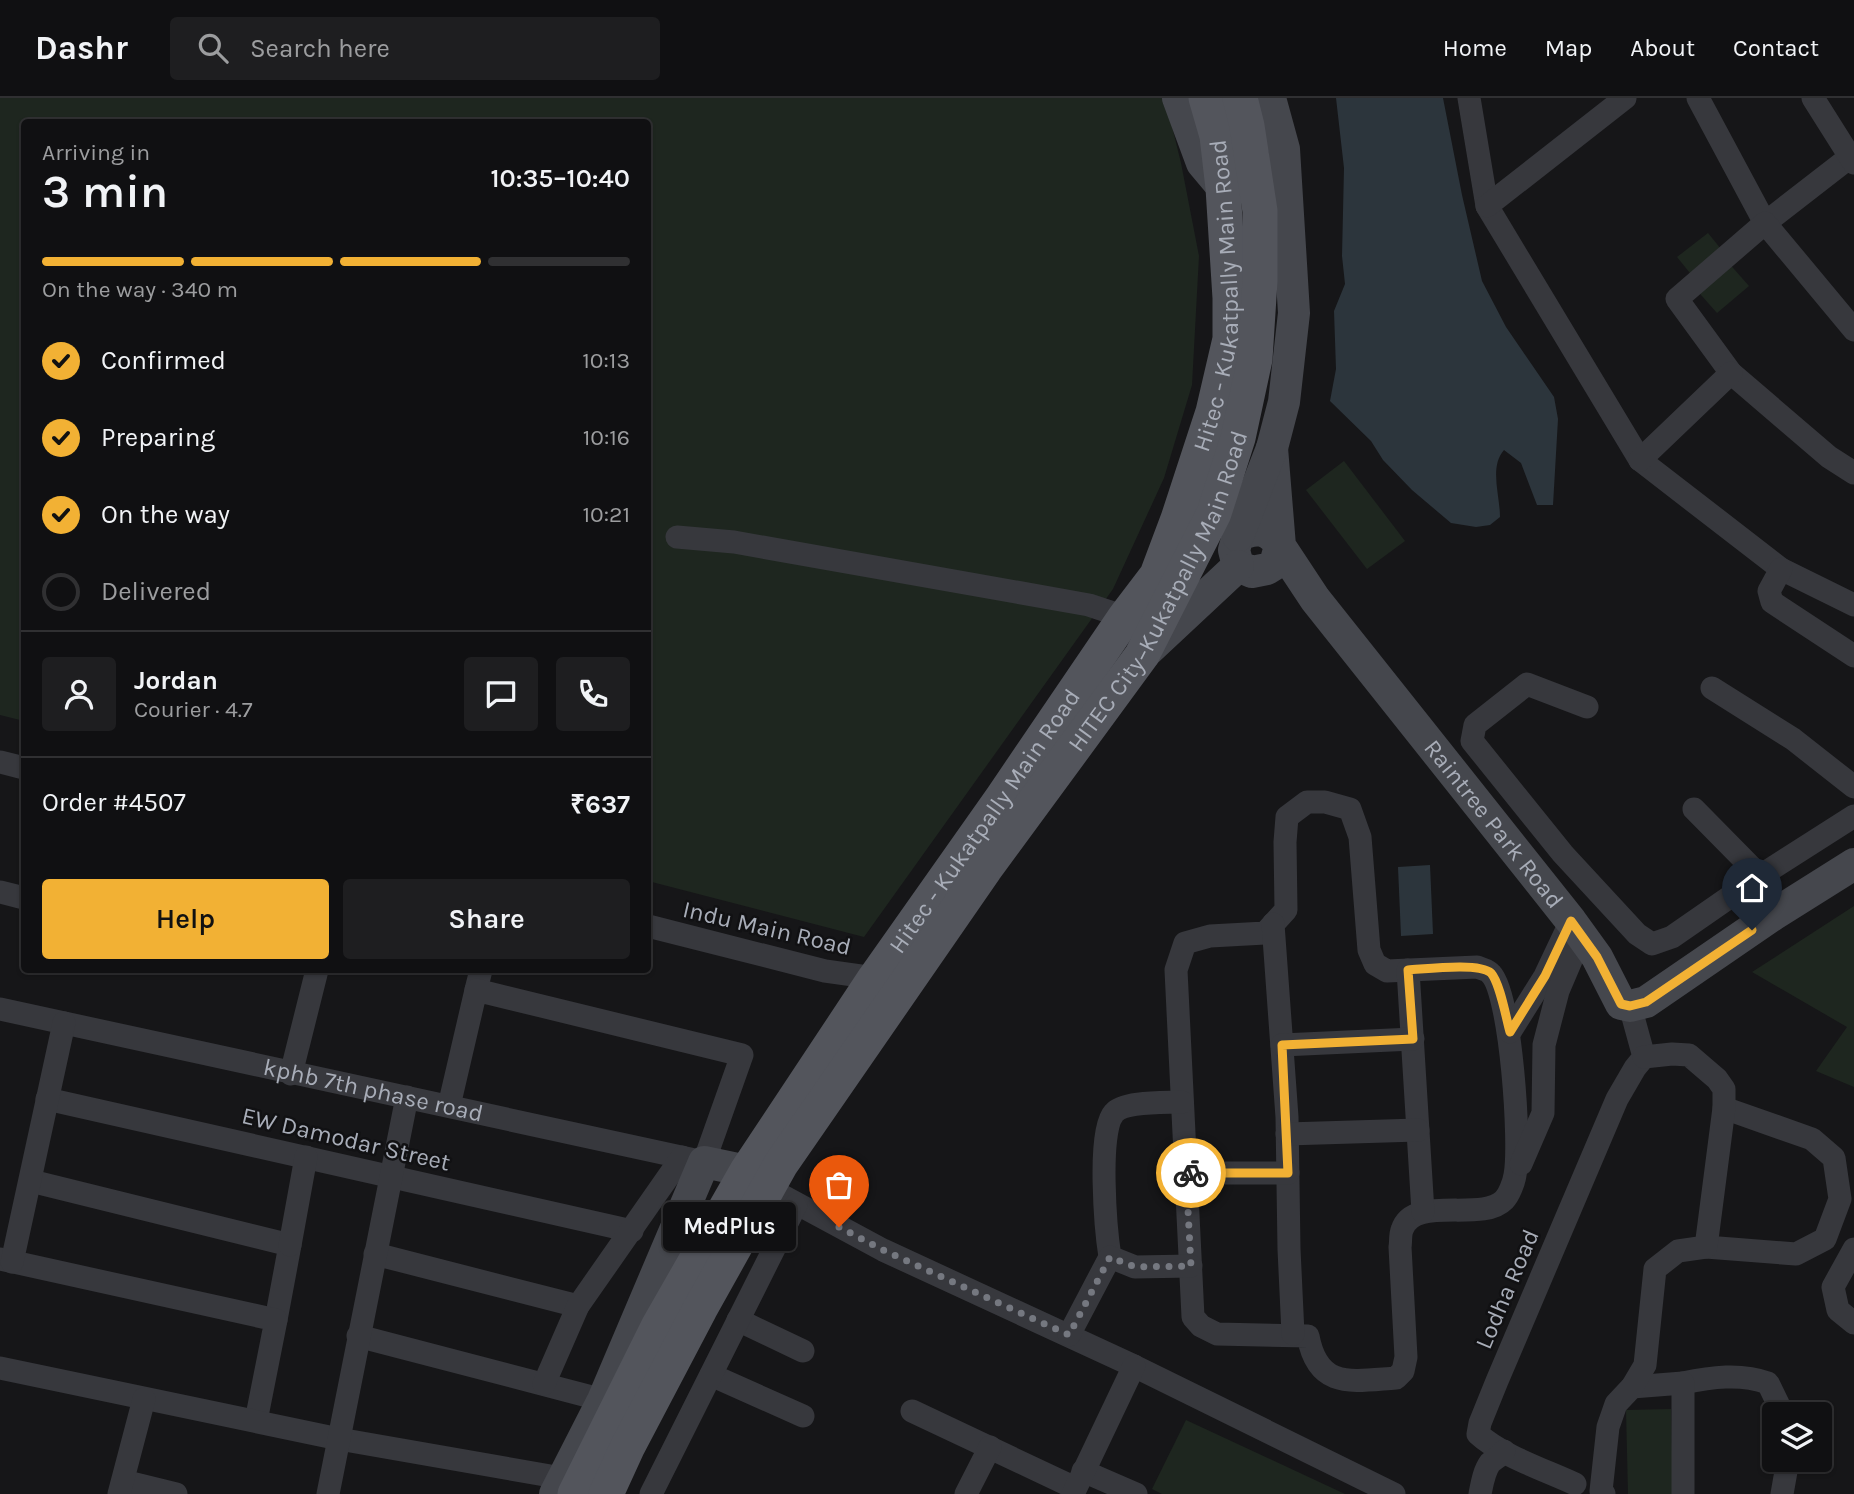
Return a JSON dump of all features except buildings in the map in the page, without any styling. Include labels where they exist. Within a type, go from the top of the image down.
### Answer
[{"type":"main road","name":"Hitec - Kukatpally Main Road","points":[[770,1188],[875,978],[1002,799],[1125,617],[1157,575],[1213,412],[1230,339],[1223,188],[1217,136],[1206,98]]},
{"type":"main road","name":"HITEC City–Kukatpally Main Road","points":[[582,1486],[700,1309],[770,1188],[781,1164],[977,880],[1142,655],[1214,513],[1238,438],[1255,359],[1260,281],[1260,211],[1240,98]]},
{"type":"street","points":[[1178,98],[1202,163],[1223,188]]},
{"type":"street","points":[[1142,655],[1245,558],[1284,402],[1294,313],[1284,149],[1270,98]]},
{"type":"street","points":[[1469,98],[1487,206],[1640,460],[1780,569],[1854,605]]},
{"type":"street","points":[[1487,206],[1625,98]]},
{"type":"street","points":[[1698,98],[1765,223],[1854,330]]},
{"type":"street","points":[[1814,98],[1852,160],[1765,223],[1677,299],[1731,373],[1829,457],[1854,473]]},
{"type":"street","points":[[1640,460],[1731,373]]},
{"type":"street","points":[[1245,558],[1275,564],[1280,546],[1272,448]]},
{"type":"street","points":[[1245,558],[1251,530],[1261,530],[1273,536],[1280,546]]},
{"type":"street","points":[[677,537],[733,542],[1089,605],[1125,617]]},
{"type":"street","name":"Raintree Park Road","points":[[1280,546],[1315,599],[1576,929],[1630,1005]]},
{"type":"street","name":"Raintree Park Road","points":[[1245,558],[1315,599]]},
{"type":"street","points":[[1780,569],[1769,591],[1772,602],[1854,656]]},
{"type":"street","points":[[1587,707],[1527,684],[1475,725],[1472,741],[1563,854],[1637,934],[1652,944],[1672,937],[1854,816]]},
{"type":"street","points":[[1712,688],[1793,739],[1854,787]]},
{"type":"street","points":[[0,762],[21,767]]},
{"type":"street","points":[[1515,1177],[1517,1147],[1510,1032],[1496,980],[1490,972],[1477,967],[1387,971],[1375,964],[1369,950],[1360,837],[1350,809],[1325,802],[1307,802],[1287,817],[1286,911],[1265,933],[1210,936],[1185,943],[1176,970],[1193,1317],[1201,1326],[1217,1334],[1308,1336],[1311,1354],[1332,1377],[1344,1381],[1396,1378],[1403,1371],[1406,1357],[1400,1247],[1402,1231],[1408,1219],[1423,1212],[1490,1208],[1505,1199],[1515,1177],[1543,1113],[1544,1045],[1576,929]]},
{"type":"street","points":[[1694,809],[1760,876]]},
{"type":"street","points":[[1630,1005],[1854,864]]},
{"type":"street","points":[[0,892],[21,897]]},
{"type":"street","points":[[1273,924],[1287,1134],[1293,1334]]},
{"type":"street","name":"Indu Main Road","points":[[651,927],[825,971],[875,978]]},
{"type":"street","points":[[1510,1032],[1576,929]]},
{"type":"street","points":[[1408,970],[1423,1212]]},
{"type":"street","points":[[291,1074],[316,973]]},
{"type":"street","points":[[449,1106],[478,980],[742,1055],[693,1159],[603,1400],[582,1486]]},
{"type":"street","points":[[1530,1002],[1544,1045]]},
{"type":"street","points":[[1630,1005],[1640,1051]]},
{"type":"street","points":[[1630,1005],[1640,1051]]},
{"type":"street","name":"kphb 7th phase road","points":[[0,1009],[693,1159],[770,1188]]},
{"type":"street","points":[[64,1023],[31,1181],[6,1260],[276,1320]]},
{"type":"street","points":[[1282,1045],[1413,1039]]},
{"type":"street","points":[[1640,1051],[1677,1041],[1690,1046]]},
{"type":"street","points":[[1640,1051],[1689,1055],[1717,1079],[1724,1089],[1724,1108],[1706,1247]]},
{"type":"street","name":"Lodha Road","points":[[1575,1483],[1502,1454],[1478,1434],[1480,1423],[1617,1098],[1640,1051]]},
{"type":"street","points":[[328,1494],[407,1097]]},
{"type":"street","name":"EW Damodar Street","points":[[47,1099],[632,1231]]},
{"type":"street","points":[[1069,1335],[1110,1257],[1106,1235],[1104,1134],[1113,1113],[1125,1106],[1182,1102]]},
{"type":"street","points":[[1604,1494],[1601,1491],[1608,1427],[1616,1404],[1632,1387],[1645,1365],[1655,1269],[1678,1251],[1706,1247],[1796,1254],[1825,1238],[1840,1199],[1834,1158],[1812,1139],[1724,1108]]},
{"type":"street","points":[[1287,1134],[1418,1130]]},
{"type":"street","points":[[256,1421],[306,1157]]},
{"type":"street","points":[[544,1384],[578,1306],[632,1231],[693,1159]]},
{"type":"street","points":[[1186,1173],[1288,1173]]},
{"type":"street","points":[[31,1181],[290,1245]]},
{"type":"street","points":[[0,1368],[582,1486],[653,1494],[738,1320],[770,1188],[883,1250],[1134,1366],[1394,1494]]},
{"type":"street","points":[[1854,1249],[1833,1287],[1838,1310],[1854,1324]]},
{"type":"street","points":[[375,1254],[578,1306]]},
{"type":"street","points":[[1110,1257],[1135,1267],[1191,1266]]},
{"type":"street","points":[[738,1320],[803,1352]]},
{"type":"street","points":[[358,1336],[603,1400]]},
{"type":"street","points":[[1077,1484],[1134,1366]]},
{"type":"street","points":[[711,1375],[803,1416]]},
{"type":"street","points":[[1632,1387],[1731,1376],[1768,1382],[1777,1402]]},
{"type":"street","points":[[1683,1383],[1683,1494]]},
{"type":"street","points":[[144,1399],[121,1488],[176,1494]]},
{"type":"street","points":[[912,1412],[1077,1484],[1136,1494]]},
{"type":"street","points":[[966,1494],[990,1447]]},
{"type":"street","points":[[1482,1494],[1482,1482],[1491,1462],[1502,1454]]},
{"type":"street","points":[[1782,1494],[1786,1472]]},
{"type":"shaded area","points":[[0,98],[1165,98],[1199,256],[1192,385],[1164,478],[1113,589],[864,937],[651,882],[651,119],[21,119],[21,720],[0,715]]},
{"type":"shaded area","points":[[1336,98],[1443,98],[1482,281],[1506,327],[1554,397],[1558,419],[1553,505],[1537,505],[1521,463],[1504,450],[1496,473],[1500,517],[1490,525],[1476,527],[1451,523],[1412,490],[1383,460],[1371,441],[1330,401],[1336,369],[1334,311],[1345,284],[1342,256],[1344,168]]},
{"type":"shaded area","points":[[1708,233],[1725,254],[1694,278],[1677,257]]},
{"type":"shaded area","points":[[1726,260],[1749,286],[1717,313],[1694,287]]},
{"type":"shaded area","points":[[1344,461],[1405,541],[1367,569],[1306,490]]},
{"type":"shaded area","points":[[1430,865],[1433,934],[1401,936],[1398,867]]},
{"type":"shaded area","points":[[1854,906],[1854,1087],[1816,1071],[1847,1027],[1752,972]]},
{"type":"shaded area","points":[[1671,1409],[1673,1494],[1628,1494],[1626,1410]]},
{"type":"shaded area","points":[[1186,1420],[1345,1494],[1162,1494],[1152,1489]]},
{"type":"way so far","points":[[839,1227],[883,1250],[1069,1335],[1110,1257],[1135,1267],[1191,1266],[1186,1173],[1191,1173]]},
{"type":"place","name":"MedPlus","points":[[839,1227]]},
{"type":"route","points":[[1191,1173],[1288,1173],[1282,1045],[1413,1039],[1408,970],[1477,967],[1490,972],[1496,980],[1510,1032],[1545,976],[1571,921],[1597,957],[1621,1004],[1630,1006],[1646,1002],[1752,930]]}]
